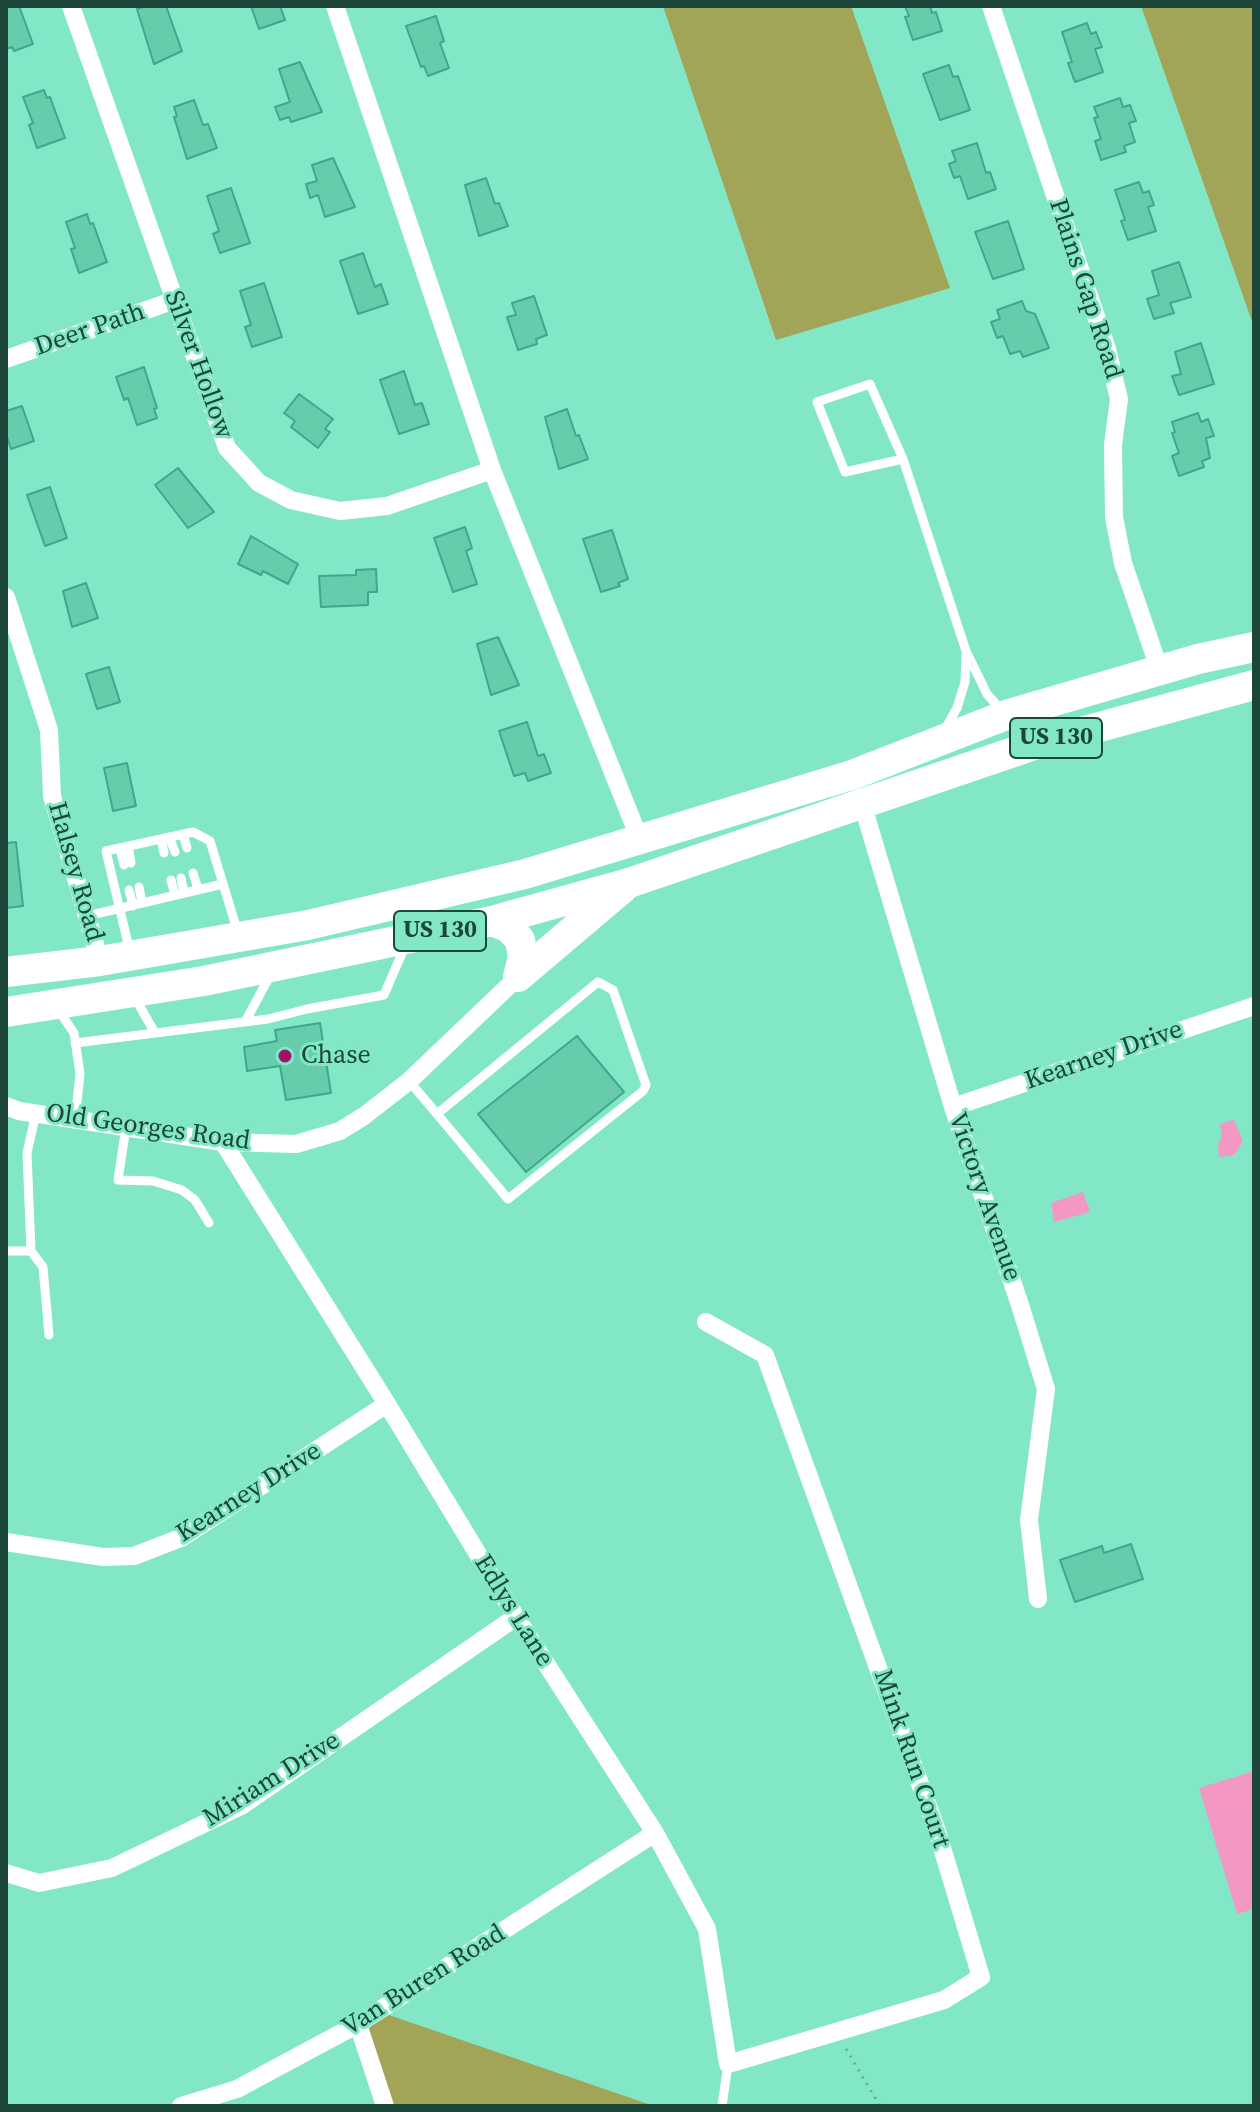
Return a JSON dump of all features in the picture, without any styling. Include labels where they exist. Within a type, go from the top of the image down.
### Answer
[{"type":"highway","name":"US 130","points":[[6,1012],[276,966],[492,921],[629,883],[857,789],[939,741],[1006,715],[1254,647]]},
{"type":"highway","name":"US 130","points":[[6,972],[100,961],[308,925],[525,874],[640,840],[1244,692]]},
{"type":"highway","points":[[518,977],[629,883]]},
{"type":"highway","points":[[492,921],[509,928],[520,940],[523,957],[518,977]]},
{"type":"street","name":"Silver Hollow","points":[[71,6],[227,448],[259,483],[291,500],[340,511],[387,506],[492,470]]},
{"type":"street","points":[[335,6],[492,470],[640,840]]},
{"type":"street","name":"Plains Gap Road","points":[[991,6],[1107,349],[1119,399],[1113,445],[1114,517],[1123,563],[1160,671]]},
{"type":"street","name":"Deer Path","points":[[6,359],[175,300]]},
{"type":"street","name":"Halsey Road","points":[[6,597],[49,730],[52,796],[100,961]]},
{"type":"street","name":"Victory Avenue","points":[[857,789],[953,1107],[1046,1389],[1029,1520],[1038,1599]]},
{"type":"street","name":"Old Georges Road","points":[[6,1106],[223,1142],[296,1144],[317,1139],[340,1131],[364,1116],[409,1081],[518,977]]},
{"type":"street","name":"Kearney Drive","points":[[953,1107],[1254,1006]]},
{"type":"street","name":"Edlys Lane","points":[[223,1142],[516,1617],[655,1833],[707,1929],[728,2064]]},
{"type":"street","name":"Mink Run Court","points":[[706,1322],[765,1355],[937,1831],[981,1977],[944,2000],[728,2064]]},
{"type":"street","name":"Kearney Drive","points":[[6,1542],[103,1557],[134,1556],[183,1537],[387,1404]]},
{"type":"street","name":"Miriam Drive","points":[[6,1873],[39,1883],[112,1868],[241,1806],[516,1617]]},
{"type":"street","name":"Van Buren Road","points":[[181,2106],[237,2089],[358,2024],[655,1833]]},
{"type":"street","points":[[358,2024],[385,2106]]},
{"type":"lane","points":[[903,459],[845,472],[817,402],[870,384],[903,459],[966,651],[987,694],[1006,715]]},
{"type":"lane","points":[[939,741],[957,708],[965,682],[966,651]]},
{"type":"lane","points":[[131,955],[106,851],[193,832],[210,841],[239,937]]},
{"type":"lane","points":[[183,834],[187,848]]},
{"type":"lane","points":[[165,838],[169,852]]},
{"type":"lane","points":[[124,847],[128,864]]},
{"type":"lane","points":[[193,873],[198,889]]},
{"type":"lane","points":[[176,879],[180,894]]},
{"type":"lane","points":[[87,916],[223,884]]},
{"type":"lane","points":[[134,888],[138,905]]},
{"type":"lane","points":[[75,1043],[245,1022],[384,995],[409,938]]},
{"type":"lane","points":[[245,1022],[276,966]]},
{"type":"lane","points":[[409,1081],[508,1199],[643,1091],[646,1085],[613,990],[598,982],[437,1114]]},
{"type":"lane","points":[[132,992],[155,1033]]},
{"type":"lane","points":[[55,1005],[74,1033],[80,1074],[77,1102],[69,1118]]},
{"type":"lane","points":[[36,1113],[27,1153],[31,1251],[43,1267],[49,1335]]},
{"type":"lane","points":[[126,1127],[118,1180],[153,1181],[182,1190],[195,1200],[209,1223]]},
{"type":"lane","points":[[6,1251],[31,1251]]},
{"type":"lane","name":"Edlys Lane","points":[[722,2106],[728,2064]]},
{"type":"path","points":[[846,2049],[880,2106]]},
{"type":"path","points":[[1245,2106],[1254,2103]]},
{"type":"green space","points":[[663,6],[851,6],[950,288],[776,340]]},
{"type":"green space","points":[[1141,6],[1252,6],[1254,9],[1254,327]]},
{"type":"green space","points":[[383,2013],[654,2106],[381,2106],[358,2030]]},
{"type":"shaded area","points":[[1234,1120],[1243,1141],[1234,1155],[1219,1157],[1220,1124]]},
{"type":"shaded area","points":[[1083,1192],[1090,1212],[1054,1222],[1051,1203]]},
{"type":"shaded area","points":[[1254,1771],[1254,1909],[1237,1914],[1199,1788]]},
{"type":"building","points":[[6,6],[19,6],[33,44],[14,51],[12,47],[6,49]]},
{"type":"building","points":[[166,6],[182,51],[154,64],[137,9]]},
{"type":"building","points":[[251,6],[280,6],[285,20],[259,29]]},
{"type":"building","points":[[905,6],[930,6],[932,13],[936,12],[942,31],[913,40],[905,17],[909,16]]},
{"type":"building","points":[[436,16],[444,41],[440,43],[449,68],[428,76],[424,66],[421,67],[406,26]]},
{"type":"building","points":[[1087,23],[1091,34],[1096,32],[1102,47],[1095,49],[1103,72],[1075,82],[1062,32]]},
{"type":"building","points":[[300,62],[322,112],[291,122],[289,117],[280,120],[275,107],[290,102],[279,69]]},
{"type":"building","points":[[949,65],[953,77],[958,76],[970,110],[940,120],[923,74]]},
{"type":"building","points":[[44,90],[47,98],[50,97],[65,138],[37,148],[29,125],[33,123],[23,97]]},
{"type":"building","points":[[1120,98],[1123,107],[1130,105],[1136,121],[1129,123],[1135,142],[1124,146],[1126,152],[1101,160],[1095,141],[1101,139],[1094,107]]},
{"type":"building","points":[[194,100],[203,125],[208,124],[217,148],[187,159],[174,117],[177,116],[174,107]]},
{"type":"building","points":[[977,143],[986,173],[990,172],[996,189],[968,199],[960,176],[954,178],[949,164],[956,161],[952,151]]},
{"type":"building","points":[[333,158],[355,207],[325,217],[318,195],[310,198],[306,184],[317,181],[312,165]]},
{"type":"building","points":[[486,178],[495,204],[499,203],[508,226],[479,236],[465,185]]},
{"type":"building","points":[[1139,182],[1143,193],[1149,191],[1154,205],[1148,207],[1156,231],[1128,240],[1115,190]]},
{"type":"building","points":[[231,188],[250,243],[220,253],[213,234],[219,231],[207,196]]},
{"type":"building","points":[[87,214],[107,262],[79,273],[66,222]]},
{"type":"building","points":[[1008,221],[1024,269],[993,279],[975,232]]},
{"type":"building","points":[[363,253],[375,287],[381,284],[388,304],[358,314],[340,261]]},
{"type":"building","points":[[1179,262],[1191,297],[1170,303],[1174,313],[1154,319],[1147,299],[1159,295],[1152,271]]},
{"type":"building","points":[[264,283],[282,337],[252,347],[245,327],[251,325],[240,291]]},
{"type":"building","points":[[534,296],[547,335],[536,339],[537,344],[518,350],[507,317],[516,315],[512,303]]},
{"type":"building","points":[[1022,301],[1026,311],[1035,314],[1049,348],[1023,357],[1020,351],[1010,354],[1003,336],[997,338],[991,322],[1000,319],[997,310]]},
{"type":"building","points":[[1201,343],[1214,384],[1179,395],[1172,376],[1181,374],[1175,352]]},
{"type":"building","points":[[144,367],[157,408],[154,409],[157,418],[137,425],[128,398],[124,400],[116,377]]},
{"type":"building","points":[[404,371],[415,405],[422,403],[429,424],[399,434],[380,380]]},
{"type":"building","points":[[299,394],[333,419],[325,429],[330,432],[318,448],[291,427],[295,421],[284,413]]},
{"type":"building","points":[[22,406],[34,441],[11,449],[6,434],[6,411]]},
{"type":"building","points":[[567,409],[588,459],[559,469],[545,417]]},
{"type":"building","points":[[1198,413],[1201,422],[1208,419],[1214,436],[1206,438],[1210,458],[1202,461],[1204,467],[1179,476],[1172,456],[1179,453],[1172,433],[1175,432],[1172,422]]},
{"type":"building","points":[[178,468],[214,512],[188,528],[155,485]]},
{"type":"building","points":[[50,487],[67,538],[45,546],[27,495]]},
{"type":"building","points":[[465,527],[472,548],[466,551],[477,584],[453,592],[434,538]]},
{"type":"building","points":[[612,530],[628,579],[618,583],[620,586],[601,592],[583,539]]},
{"type":"building","points":[[251,536],[298,564],[288,584],[263,571],[261,575],[238,564]]},
{"type":"building","points":[[376,569],[377,592],[368,592],[368,605],[321,607],[319,576],[356,575],[356,570]]},
{"type":"building","points":[[86,583],[98,618],[72,627],[63,591]]},
{"type":"building","points":[[498,637],[519,685],[491,695],[477,644]]},
{"type":"building","points":[[109,667],[120,702],[97,709],[86,674]]},
{"type":"building","points":[[527,722],[538,756],[544,754],[551,773],[528,781],[525,773],[514,776],[499,731]]},
{"type":"building","points":[[127,763],[136,806],[113,811],[104,768]]},
{"type":"building","points":[[16,842],[23,906],[6,908],[6,843]]},
{"type":"building","name":"Chase","points":[[320,1023],[331,1093],[286,1100],[280,1066],[247,1071],[244,1047],[277,1041],[275,1030]]},
{"type":"building","points":[[577,1036],[624,1092],[526,1172],[478,1114]]},
{"type":"building","points":[[1131,1544],[1143,1579],[1075,1602],[1060,1560],[1102,1546],[1104,1553]]},
{"type":"place","name":"Chase","points":[[285,1056]]}]
